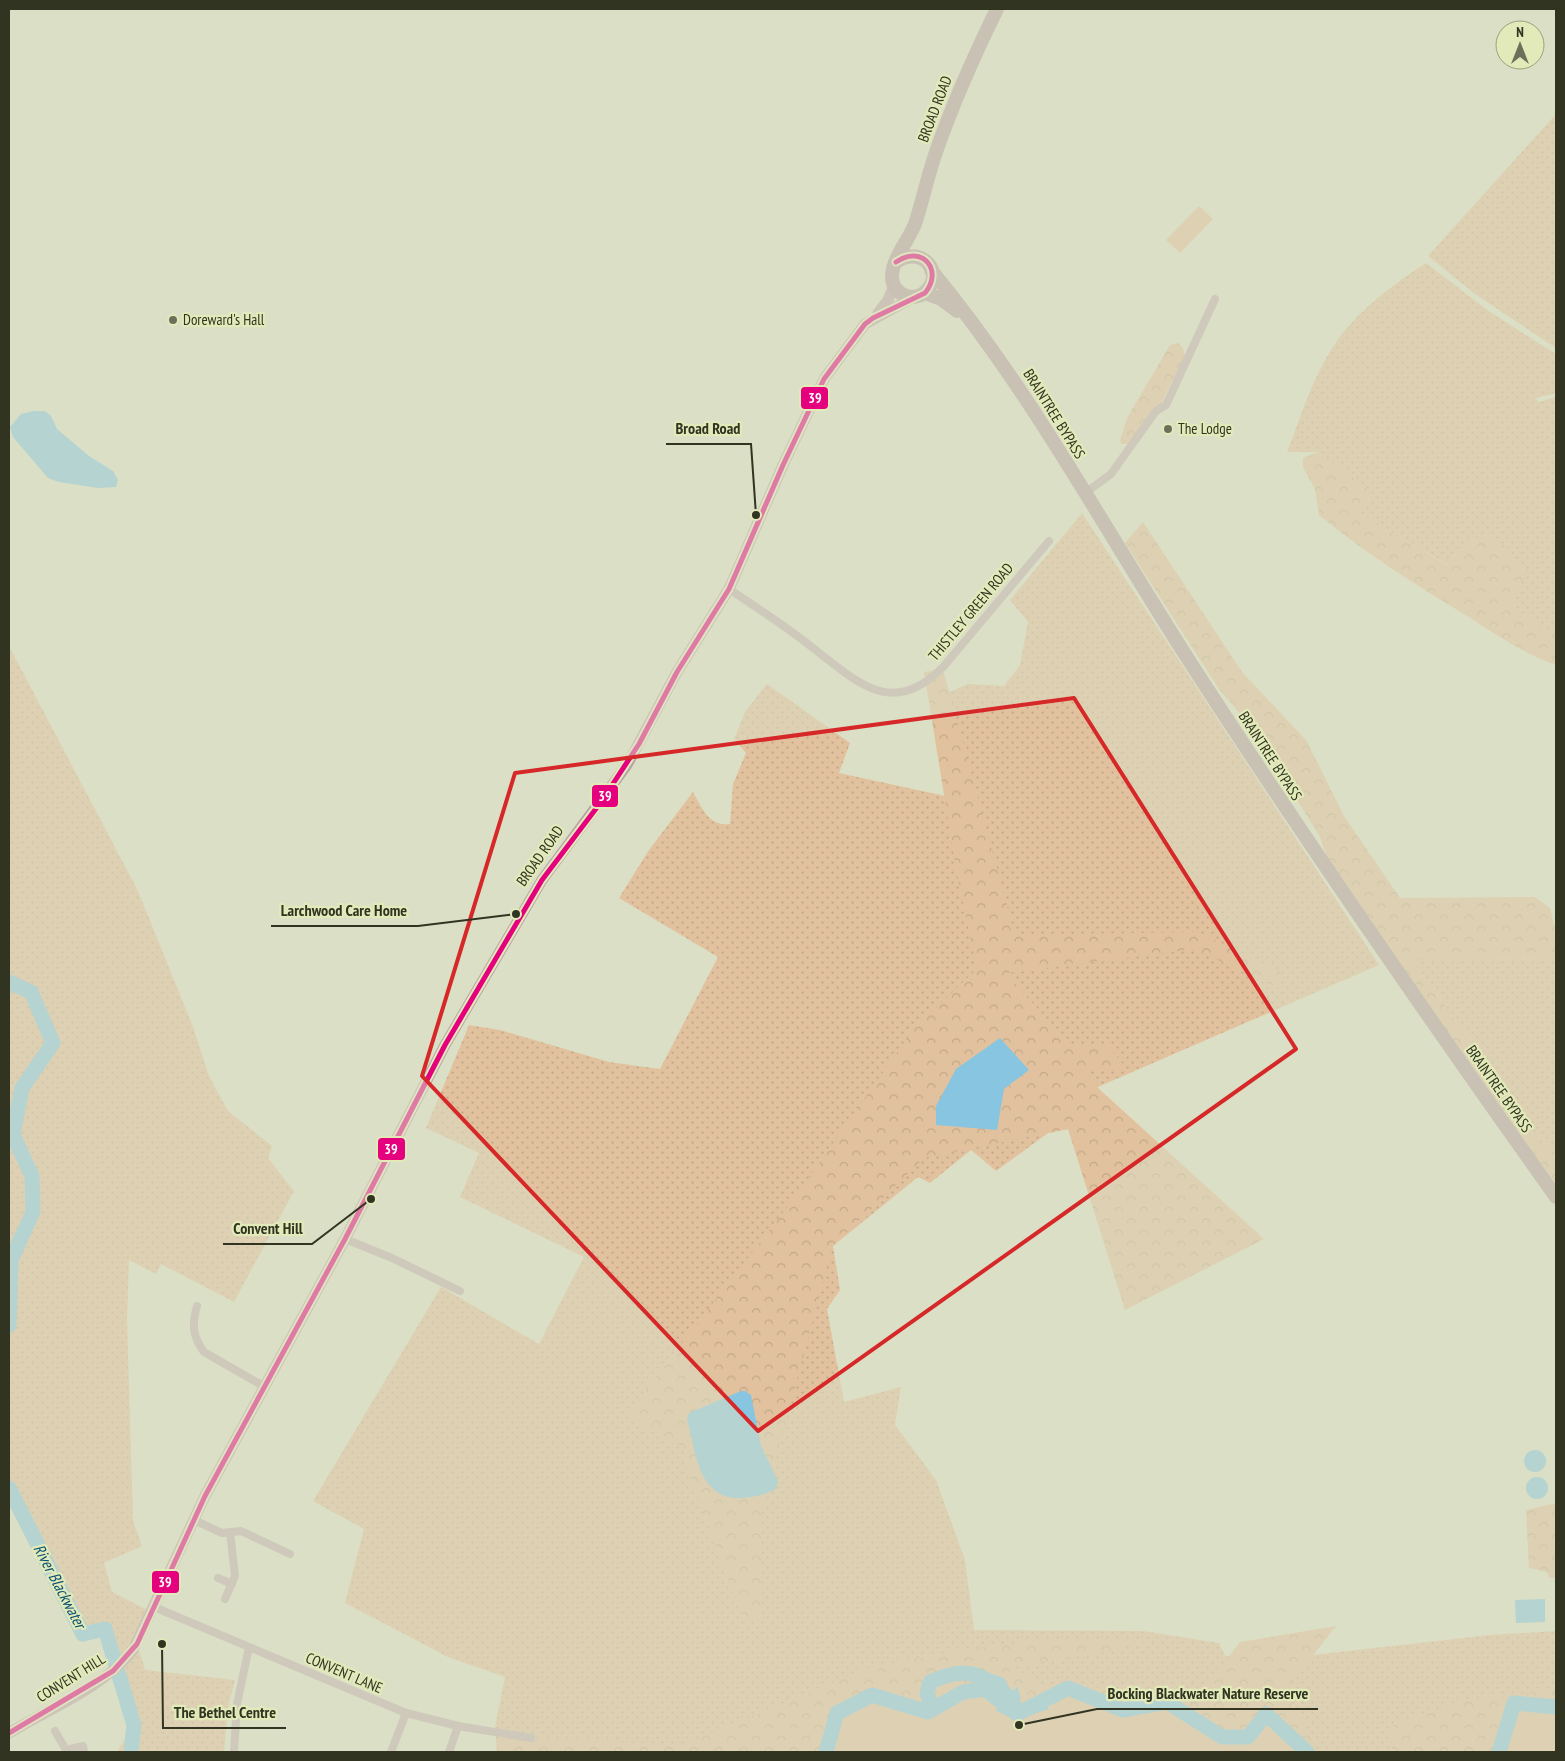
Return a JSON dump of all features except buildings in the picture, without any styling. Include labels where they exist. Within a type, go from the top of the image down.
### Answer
[{"type":"highway","name":"BROAD ROAD","points":[[894,286],[892,279],[896,262],[915,224],[936,152],[968,69],[997,9]]},
{"type":"highway","name":"BROAD ROAD","points":[[915,224],[918,250],[932,270]]},
{"type":"highway","points":[[896,262],[910,256],[922,258]]},
{"type":"highway","points":[[894,286],[900,293],[919,295],[932,281],[932,270]]},
{"type":"highway","name":"BRAINTREE BYPASS","points":[[932,270],[971,323],[1000,358],[1177,642],[1278,797],[1377,944],[1556,1197]]},
{"type":"highway","name":"BRAINTREE BYPASS","points":[[919,295],[941,299],[971,323]]},
{"type":"main road","name":"BROAD ROAD","points":[[345,1239],[445,1045],[490,965],[548,871],[627,765],[677,672],[729,589],[782,465],[824,378],[851,340],[888,300],[894,286]]},
{"type":"main road","name":"BROAD ROAD","points":[[873,318],[919,295]]},
{"type":"main road","name":"CONVENT HILL","points":[[9,1733],[105,1676],[122,1664],[132,1652],[205,1496],[345,1239]]},
{"type":"street","points":[[1085,493],[1111,474],[1156,411],[1166,405],[1215,299]]},
{"type":"street","name":"THISTLEY GREEN ROAD","points":[[729,589],[814,648],[862,685],[878,691],[909,690],[933,677],[944,666],[1049,541]]},
{"type":"street","points":[[345,1239],[392,1258],[460,1291]]},
{"type":"street","points":[[197,1306],[193,1328],[197,1344],[204,1352],[265,1386]]},
{"type":"street","points":[[194,1520],[222,1533],[241,1532],[290,1554]]},
{"type":"street","points":[[225,1599],[234,1576],[230,1532]]},
{"type":"street","points":[[218,1578],[232,1584]]},
{"type":"street","name":"CONVENT LANE","points":[[154,1606],[406,1713],[458,1726],[531,1738]]},
{"type":"street","points":[[234,1752],[237,1704],[249,1647]]},
{"type":"street","points":[[391,1752],[406,1713]]},
{"type":"street","points":[[449,1752],[458,1726]]},
{"type":"street","points":[[55,1731],[66,1750],[83,1746],[84,1752]]},
{"type":"highlighted area","points":[[1074,698],[1296,1049],[758,1431],[422,1076],[515,773]]},
{"type":"green space","points":[[1556,114],[1556,348],[1475,294],[1428,256]]},
{"type":"green space","points":[[1199,206],[1213,219],[1180,253],[1166,240]]},
{"type":"green space","points":[[1426,263],[1490,312],[1556,354],[1556,393],[1536,398],[1538,402],[1556,397],[1556,630],[1550,632],[1517,611],[1512,599],[1455,553],[1448,565],[1360,513],[1370,498],[1369,490],[1318,452],[1287,452],[1315,380],[1337,341],[1356,318],[1378,298]]},
{"type":"green space","points":[[1178,343],[1183,348],[1185,356],[1161,404],[1128,444],[1122,444],[1120,440],[1127,418],[1170,345]]},
{"type":"green space","points":[[1318,452],[1370,490],[1370,498],[1361,513],[1447,565],[1464,542],[1486,535],[1497,538],[1528,570],[1512,599],[1517,611],[1550,631],[1556,630],[1556,663],[1553,664],[1530,654],[1498,636],[1391,568],[1319,515],[1315,489],[1303,467],[1303,458]]},
{"type":"green space","points":[[1082,513],[1379,965],[1077,1096],[1068,1129],[1048,1133],[996,1171],[971,1150],[930,1183],[918,1177],[833,1246],[840,1290],[827,1309],[844,1402],[901,1387],[895,1425],[936,1480],[965,1560],[974,1630],[1143,1631],[1219,1643],[1225,1656],[1277,1659],[1490,1635],[1556,1631],[1556,1752],[497,1752],[495,1727],[505,1677],[448,1657],[345,1603],[364,1529],[313,1501],[441,1287],[539,1344],[584,1257],[460,1197],[479,1153],[426,1128],[469,1025],[500,1030],[609,1062],[660,1069],[718,957],[619,898],[649,850],[693,792],[703,810],[711,819],[717,823],[730,824],[733,784],[746,753],[734,739],[745,712],[767,684],[850,743],[839,773],[959,799],[943,695],[968,684],[1004,686],[1020,665],[1028,622],[1010,600]]},
{"type":"green space","points":[[1143,522],[1242,672],[1306,740],[1344,816],[1400,898],[1535,897],[1550,908],[1556,933],[1556,958],[1412,960],[1556,1159],[1556,1185],[1329,863],[1319,835],[1248,723],[1219,689],[1125,543]]},
{"type":"green space","points":[[9,646],[138,891],[193,1027],[209,1076],[228,1111],[272,1146],[268,1158],[294,1191],[234,1302],[161,1264],[156,1274],[129,1260],[127,1319],[133,1521],[142,1546],[104,1563],[112,1592],[147,1610],[135,1645],[141,1655],[145,1670],[235,1680],[228,1707],[224,1752],[117,1752],[134,1725],[106,1630],[83,1634],[9,1488]]},
{"type":"green space","points":[[943,669],[1015,935],[1198,932],[1280,971],[1278,988],[1194,949],[1006,973],[1070,1045],[1107,1044],[1127,1069],[1086,1070],[1097,1087],[1264,1239],[1125,1310],[1068,1129],[924,1158],[833,1246],[762,1510],[762,1619],[742,1618],[689,1475],[683,1448],[639,1425],[627,1414],[792,1201],[913,1030],[977,969],[956,868],[924,672]]},
{"type":"green space","points":[[1556,958],[1556,1159],[1411,959]]},
{"type":"green space","points":[[1556,1503],[1556,1578],[1549,1578],[1547,1572],[1529,1568],[1526,1510]]},
{"type":"green space","points":[[1336,1626],[1284,1693],[1315,1741],[1306,1751],[1266,1714],[1248,1737],[1222,1737],[1167,1702],[1123,1710],[1068,1688],[1017,1714],[985,1689],[963,1692],[928,1712],[871,1695],[837,1713],[826,1752],[497,1752],[496,1739],[684,1744],[872,1667],[955,1651],[1041,1640],[1146,1642],[1098,1653],[1013,1667],[1041,1685],[1202,1693],[1240,1642]]},
{"type":"green space","points":[[1068,1688],[1123,1710],[1167,1702],[1222,1737],[1248,1737],[1266,1714],[1307,1752],[826,1752],[837,1713],[872,1695],[928,1712],[963,1692],[985,1689],[1017,1714]]},
{"type":"green space","points":[[1556,1690],[1556,1736],[1545,1752],[1392,1752],[1391,1726],[1462,1700]]},
{"type":"green space","points":[[1514,1703],[1556,1707],[1556,1752],[1499,1752]]},
{"type":"green space","points":[[134,1725],[131,1752],[117,1752]]},
{"type":"water","points":[[45,411],[51,416],[57,429],[89,456],[113,471],[118,480],[116,487],[98,488],[59,482],[48,478],[13,437],[10,427],[21,414]]},
{"type":"water","points":[[1000,1038],[1029,1070],[1004,1089],[997,1130],[936,1125],[936,1106],[956,1069]]},
{"type":"water","points":[[741,1391],[751,1395],[761,1446],[778,1481],[776,1489],[768,1493],[743,1498],[728,1497],[717,1492],[708,1483],[697,1459],[687,1419],[689,1413]]},
{"type":"water","points":[[1535,1450],[1543,1453],[1546,1461],[1543,1469],[1535,1472],[1527,1469],[1524,1461],[1527,1453]]},
{"type":"water","points":[[1537,1477],[1545,1480],[1548,1488],[1545,1496],[1537,1499],[1529,1496],[1526,1488],[1529,1480]]},
{"type":"water","points":[[1545,1599],[1545,1622],[1516,1623],[1515,1600]]},
{"type":"water","points":[[1018,1686],[1020,1701],[1024,1706],[1039,1709],[1047,1706],[1049,1709],[1015,1720],[995,1710],[1013,1700],[1011,1693]]},
{"type":"waterway","name":"River Blackwater","points":[[9,982],[31,992],[53,1043],[22,1088],[13,1135],[32,1176],[33,1212],[11,1260],[9,1325]]},
{"type":"waterway","name":"River Blackwater","points":[[9,1488],[83,1634],[105,1629],[134,1725],[131,1752]]},
{"type":"waterway","points":[[928,1712],[930,1700],[927,1694],[930,1682],[955,1674],[968,1673],[999,1684],[1005,1695],[1013,1698]]},
{"type":"waterway","name":"River Blackwater","points":[[826,1752],[837,1713],[872,1695],[928,1712],[963,1692],[985,1689],[1017,1714],[1068,1688],[1123,1710],[1167,1702],[1222,1737],[1248,1737],[1266,1714],[1307,1752]]},
{"type":"waterway","name":"River Blackwater","points":[[1499,1752],[1514,1703],[1556,1707]]},
{"type":"transit line","name":"39","points":[[9,1733],[113,1671],[137,1644],[205,1496],[345,1239],[445,1045],[542,880],[601,802],[639,744],[677,672],[729,589],[783,465],[824,379],[865,324],[873,318],[925,293],[930,284],[931,268],[922,258],[914,256],[905,257],[896,262]]},
{"type":"place","name":"Doreward's Hall","points":[[173,320]]},
{"type":"place","name":"The Lodge","points":[[1168,429]]},
{"type":"place","name":"Broad Road","points":[[756,515]]},
{"type":"place","name":"Larchwood Care Home","points":[[516,914]]},
{"type":"place","name":"Convent Hill","points":[[371,1199]]},
{"type":"place","name":"The Bethel Centre","points":[[162,1644]]},
{"type":"place","name":"Bocking Blackwater Nature Reserve","points":[[1019,1725]]}]
